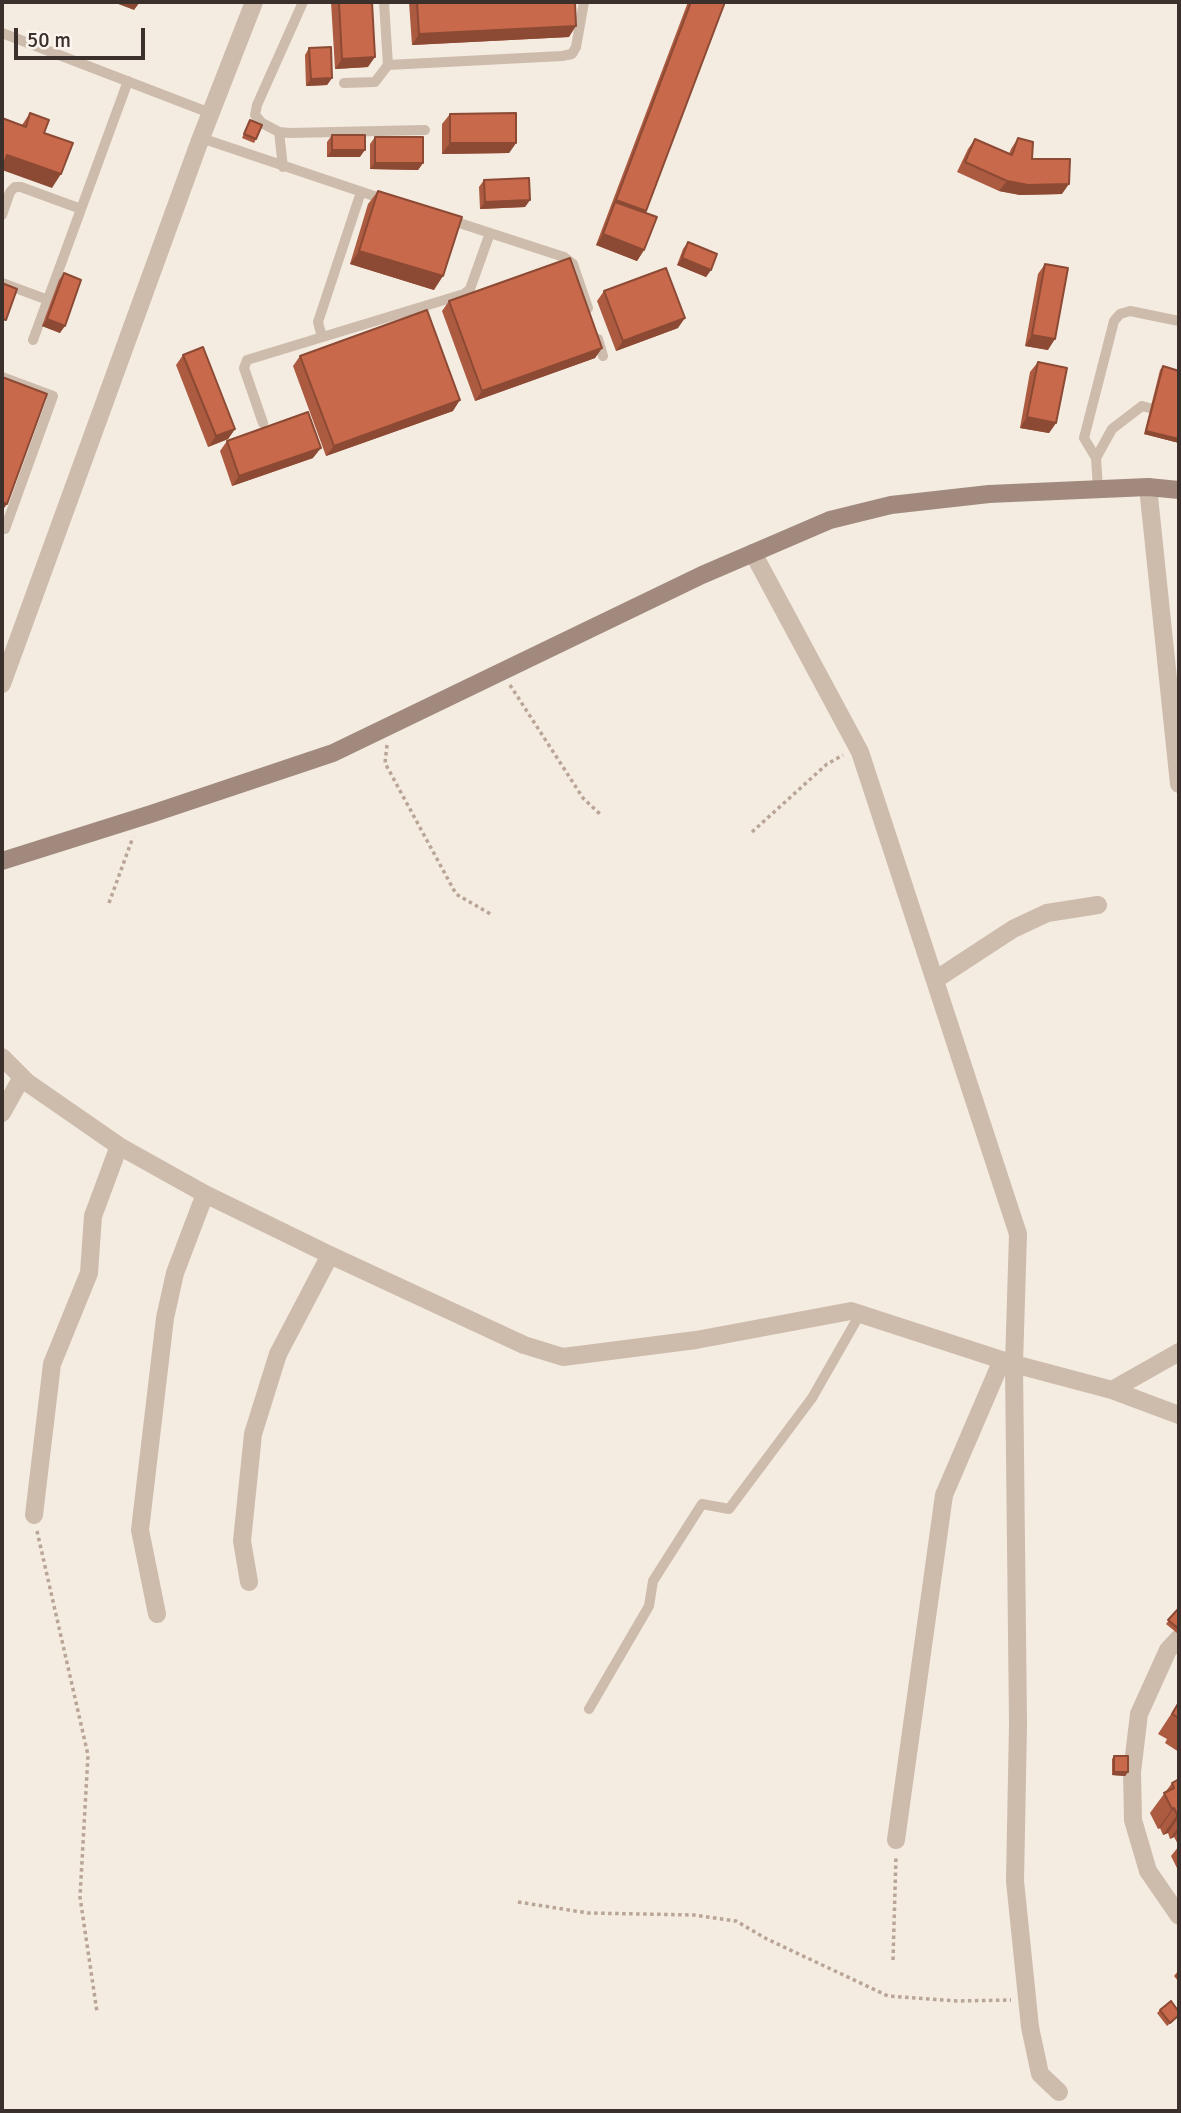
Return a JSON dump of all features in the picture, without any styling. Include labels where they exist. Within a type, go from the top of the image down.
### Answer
[{"type":"main road","points":[[2,861],[333,753],[690,581],[830,520],[891,505],[989,494],[1149,487],[1179,490]]},
{"type":"street","points":[[2,684],[201,138],[254,2]]},
{"type":"street","points":[[1149,487],[1179,784]]},
{"type":"street","points":[[753,553],[857,747],[1018,1234],[1008,1362],[1018,1724],[1015,1881],[1030,2027],[1040,2074],[1059,2092]]},
{"type":"street","points":[[935,980],[1013,929],[1047,913],[1098,905]]},
{"type":"street","points":[[2,1057],[22,1077],[119,1146],[205,1194],[524,1345],[563,1357],[696,1340],[852,1311],[1008,1362],[1112,1390],[1179,1415]]},
{"type":"street","points":[[2,1113],[22,1077]]},
{"type":"street","points":[[34,1515],[52,1364],[89,1273],[93,1216],[119,1146]]},
{"type":"street","points":[[157,1614],[140,1530],[141,1517],[164,1318],[175,1273],[205,1194]]},
{"type":"street","points":[[249,1582],[242,1541],[253,1434],[278,1354],[330,1255]]},
{"type":"street","points":[[1112,1390],[1179,1352]]},
{"type":"street","points":[[896,1840],[944,1495],[1008,1362]]},
{"type":"street","points":[[1179,1637],[1168,1650],[1139,1714],[1132,1772],[1133,1820],[1148,1871],[1179,1916]]},
{"type":"lane","points":[[303,2],[257,105],[255,116],[279,132],[290,134],[425,130]]},
{"type":"lane","points":[[344,83],[374,82],[388,65],[384,2]]},
{"type":"lane","points":[[388,65],[572,54],[576,47],[584,2]]},
{"type":"lane","points":[[2,33],[211,113]]},
{"type":"lane","points":[[33,340],[128,82]]},
{"type":"lane","points":[[279,132],[283,167]]},
{"type":"lane","points":[[201,138],[400,204]]},
{"type":"lane","points":[[2,215],[10,192],[15,187],[81,209]]},
{"type":"lane","points":[[322,337],[318,323],[361,192]]},
{"type":"lane","points":[[438,216],[565,257],[573,264],[590,316]]},
{"type":"lane","points":[[262,422],[244,368],[247,360],[464,294],[470,289],[490,233]]},
{"type":"lane","points":[[2,283],[47,300]]},
{"type":"lane","points":[[1098,489],[1096,458],[1084,438],[1114,321],[1120,314],[1130,310],[1179,321]]},
{"type":"lane","points":[[594,329],[603,356]]},
{"type":"lane","points":[[2,377],[53,396],[3,532]]},
{"type":"lane","points":[[1096,458],[1112,429],[1142,406],[1179,416]]},
{"type":"lane","points":[[589,1709],[649,1606],[653,1581],[702,1504],[729,1510],[812,1398],[860,1314]]},
{"type":"path","points":[[501,672],[583,798],[602,816]]},
{"type":"path","points":[[389,726],[385,763],[456,894],[492,915]]},
{"type":"path","points":[[752,832],[827,764],[857,747]]},
{"type":"path","points":[[109,903],[139,818]]},
{"type":"path","points":[[34,1515],[88,1755],[80,1897],[97,2012]]},
{"type":"path","points":[[893,1960],[896,1840]]},
{"type":"path","points":[[518,1902],[588,1913],[694,1914],[736,1921],[767,1939],[888,1997],[957,2001],[1027,2000]]},
{"type":"building","points":[[339,2],[372,2],[375,57],[342,59]]},
{"type":"building","points":[[417,2],[575,2],[576,26],[419,34]]},
{"type":"building","points":[[691,2],[725,2],[646,211],[616,200]]},
{"type":"building","points":[[331,47],[332,78],[311,79],[309,48]]},
{"type":"building","points":[[30,113],[49,120],[44,133],[73,143],[61,174],[7,155],[2,170],[2,118],[26,127]]},
{"type":"building","points":[[516,113],[516,143],[450,143],[450,114]]},
{"type":"building","points":[[250,120],[262,125],[256,139],[244,134]]},
{"type":"building","points":[[332,135],[365,135],[365,150],[332,150]]},
{"type":"building","points":[[375,137],[423,137],[423,163],[375,163]]},
{"type":"building","points":[[1018,138],[1033,142],[1032,159],[1070,159],[1069,184],[1028,185],[1007,181],[965,162],[975,139],[1012,155]]},
{"type":"building","points":[[529,178],[530,200],[485,202],[484,180]]},
{"type":"building","points":[[378,191],[462,217],[443,276],[359,251]]},
{"type":"building","points":[[615,202],[657,217],[644,250],[603,234]]},
{"type":"building","points":[[688,242],[717,254],[711,270],[682,258]]},
{"type":"building","points":[[570,258],[602,348],[482,391],[449,301]]},
{"type":"building","points":[[1045,264],[1068,268],[1055,339],[1032,335]]},
{"type":"building","points":[[666,268],[685,318],[623,341],[604,291]]},
{"type":"building","points":[[64,273],[81,280],[65,326],[47,319]]},
{"type":"building","points":[[2,283],[17,289],[6,320],[2,319]]},
{"type":"building","points":[[427,310],[460,400],[334,446],[300,356]]},
{"type":"building","points":[[203,347],[235,429],[216,436],[183,355]]},
{"type":"building","points":[[1038,362],[1067,368],[1056,423],[1027,417]]},
{"type":"building","points":[[1163,366],[1179,371],[1179,439],[1146,431]]},
{"type":"building","points":[[2,377],[47,394],[7,504],[2,502]]},
{"type":"building","points":[[308,412],[321,448],[239,476],[227,441]]},
{"type":"building","points":[[1179,1608],[1179,1629],[1168,1620]]},
{"type":"building","points":[[1179,1702],[1179,1718],[1172,1714]]},
{"type":"building","points":[[1114,1756],[1128,1756],[1128,1772],[1114,1772]]},
{"type":"building","points":[[1179,1779],[1177,1815],[1164,1793],[1174,1788],[1172,1783]]},
{"type":"building","points":[[1171,2001],[1179,2015],[1170,2023],[1160,2010]]}]
